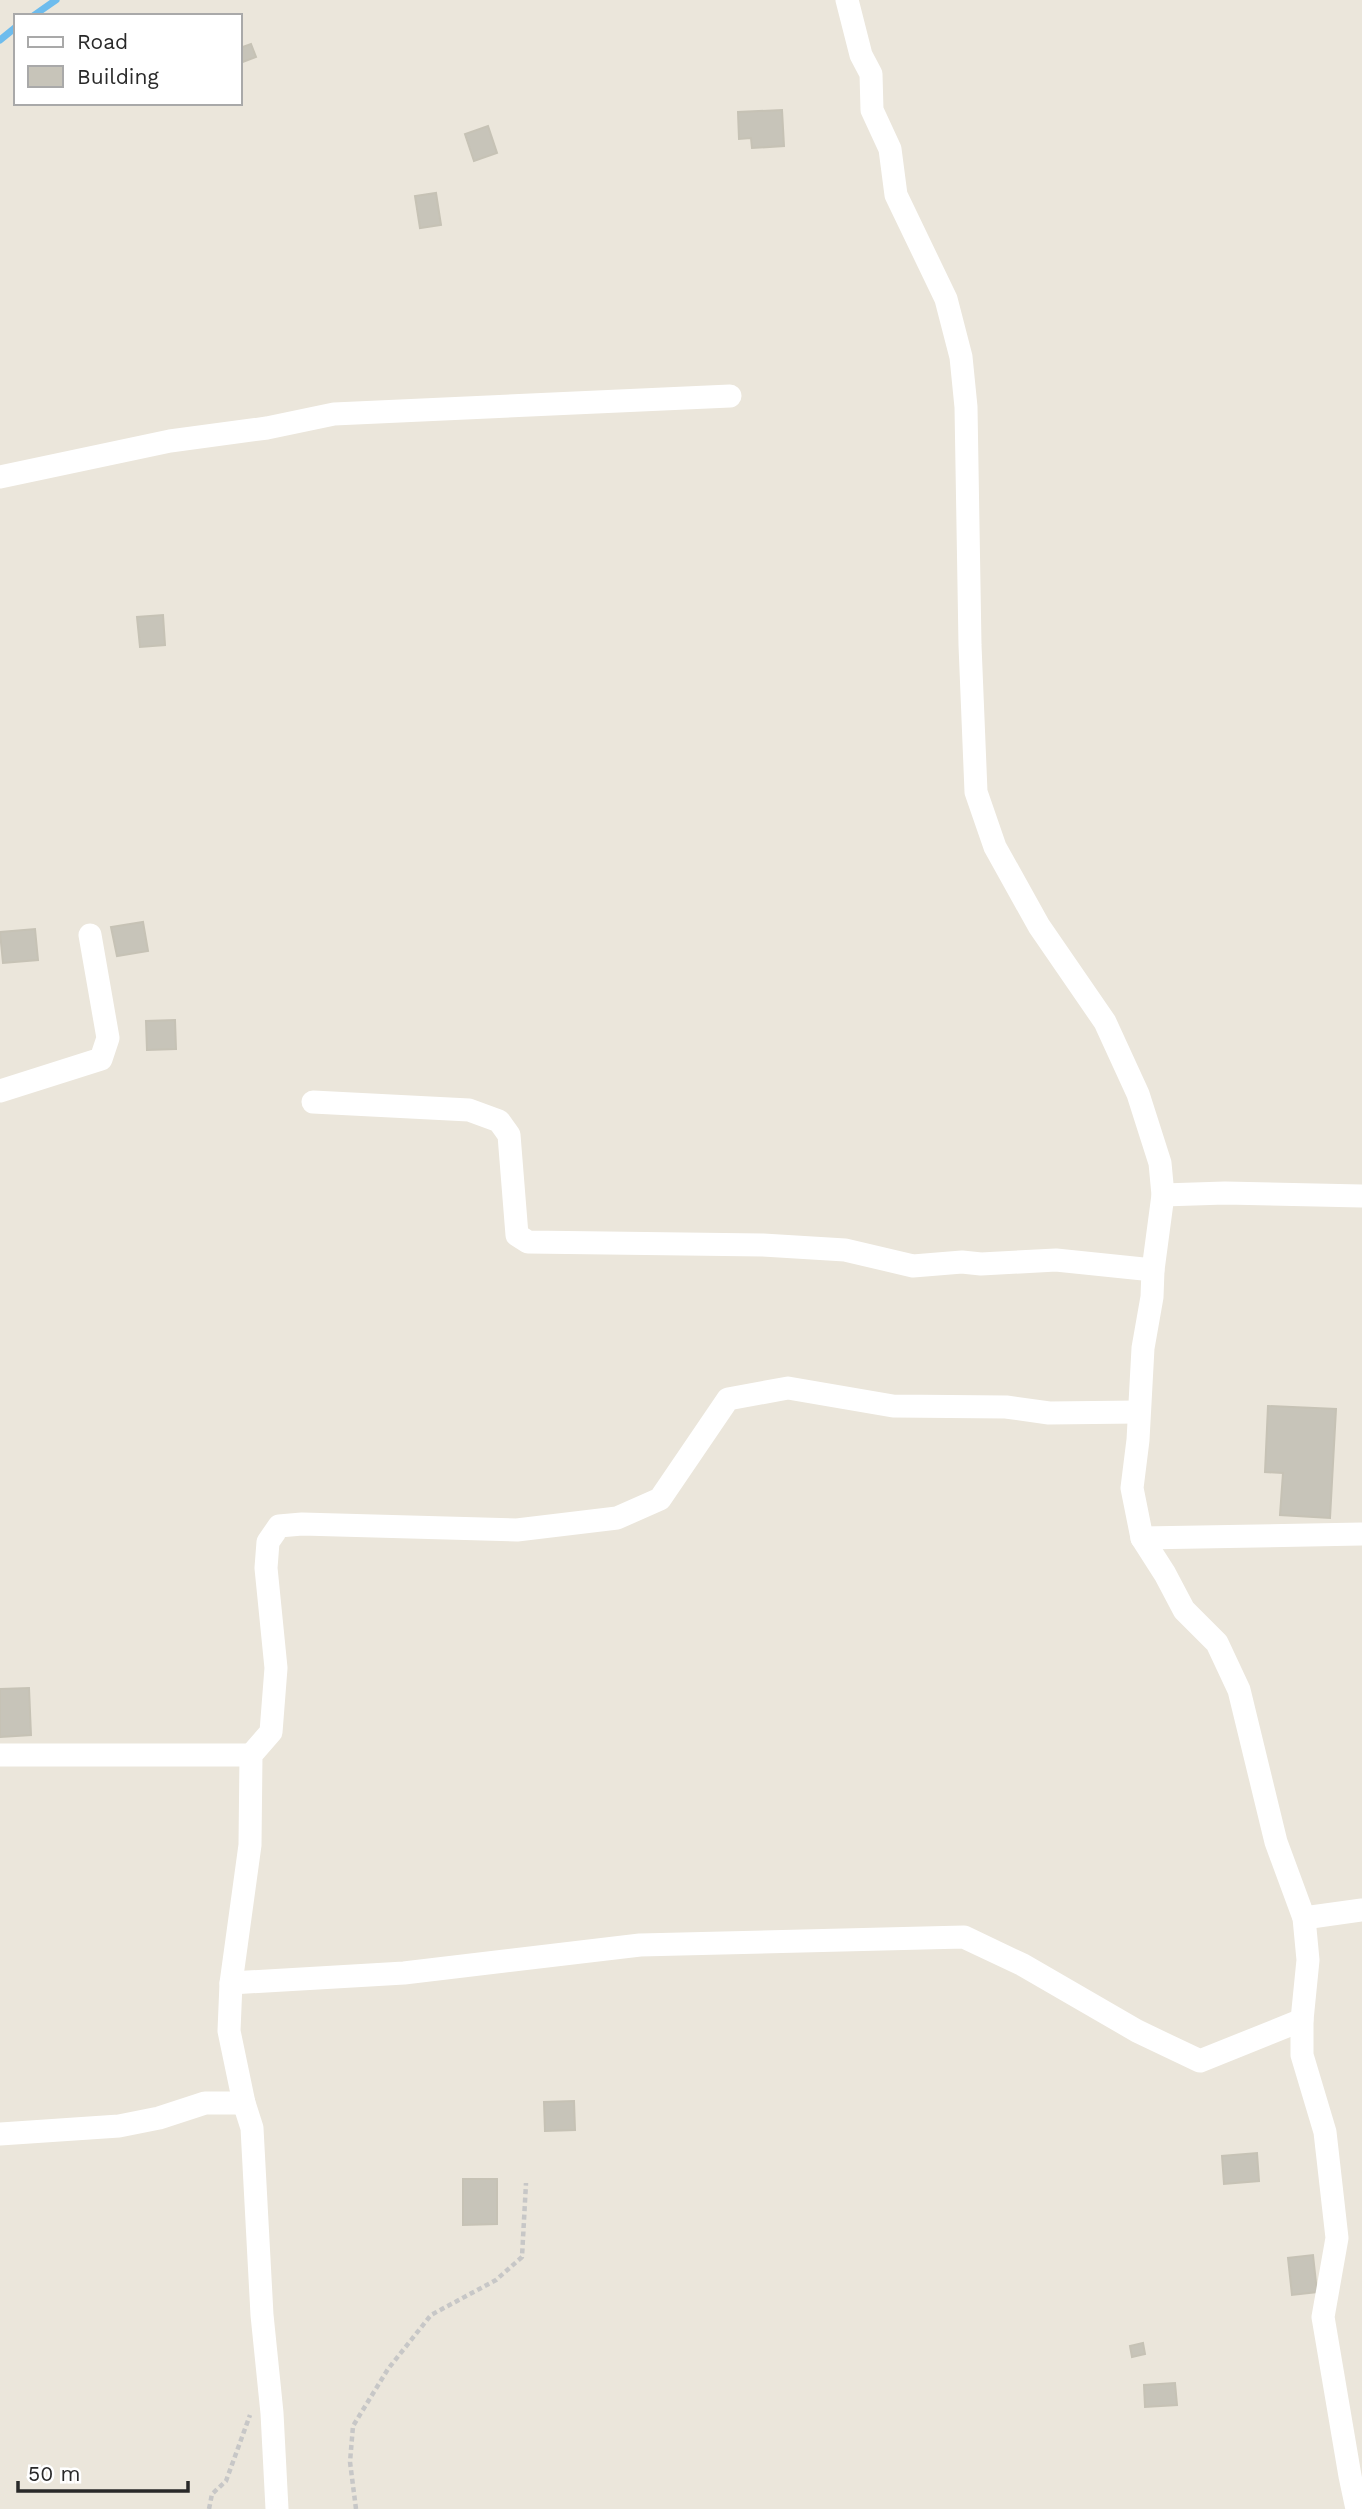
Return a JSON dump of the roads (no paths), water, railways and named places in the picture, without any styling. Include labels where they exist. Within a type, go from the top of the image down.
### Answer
[{"type":"street","points":[[847,0],[861,55],[871,74],[872,110],[890,149],[897,195],[946,299],[961,356],[966,407],[970,645],[976,792],[995,847],[1039,926],[1105,1022],[1138,1094],[1160,1163],[1164,1195],[1143,1348],[1138,1440],[1132,1488],[1142,1538],[1184,1610],[1217,1643],[1239,1690],[1276,1842],[1304,1918],[1308,1959],[1302,2020],[1302,2055],[1325,2132],[1337,2238],[1323,2317],[1357,2509]]},
{"type":"street","points":[[0,477],[170,441],[267,428],[334,414],[730,396]]},
{"type":"street","points":[[0,1091],[101,1059],[108,1038],[90,935]]},
{"type":"street","points":[[313,1102],[469,1111],[499,1121],[509,1135],[517,1234],[528,1242],[763,1245],[845,1250],[912,1266],[1056,1260],[1153,1270]]},
{"type":"street","points":[[1164,1195],[1225,1193],[1362,1196]]},
{"type":"street","points":[[277,2509],[269,2371],[262,2315],[252,2128],[229,2031],[231,1983],[250,1845],[251,1755],[271,1732],[276,1668],[267,1568],[268,1542],[279,1526],[302,1524],[517,1530],[617,1517],[660,1499],[728,1399],[788,1388],[893,1406],[1006,1407],[1049,1413],[1138,1412]]},
{"type":"street","points":[[1142,1538],[1362,1534]]},
{"type":"street","points":[[0,1755],[251,1755]]},
{"type":"street","points":[[1304,1918],[1362,1910]]},
{"type":"street","points":[[231,1983],[404,1973],[640,1945],[964,1937],[1023,1965],[1137,2031],[1200,2061],[1302,2020]]},
{"type":"street","points":[[0,2134],[119,2126],[159,2118],[205,2103],[244,2103]]},
{"type":"waterway","points":[[36,14],[56,0]]},
{"type":"waterway","points":[[0,40],[14,29]]}]
